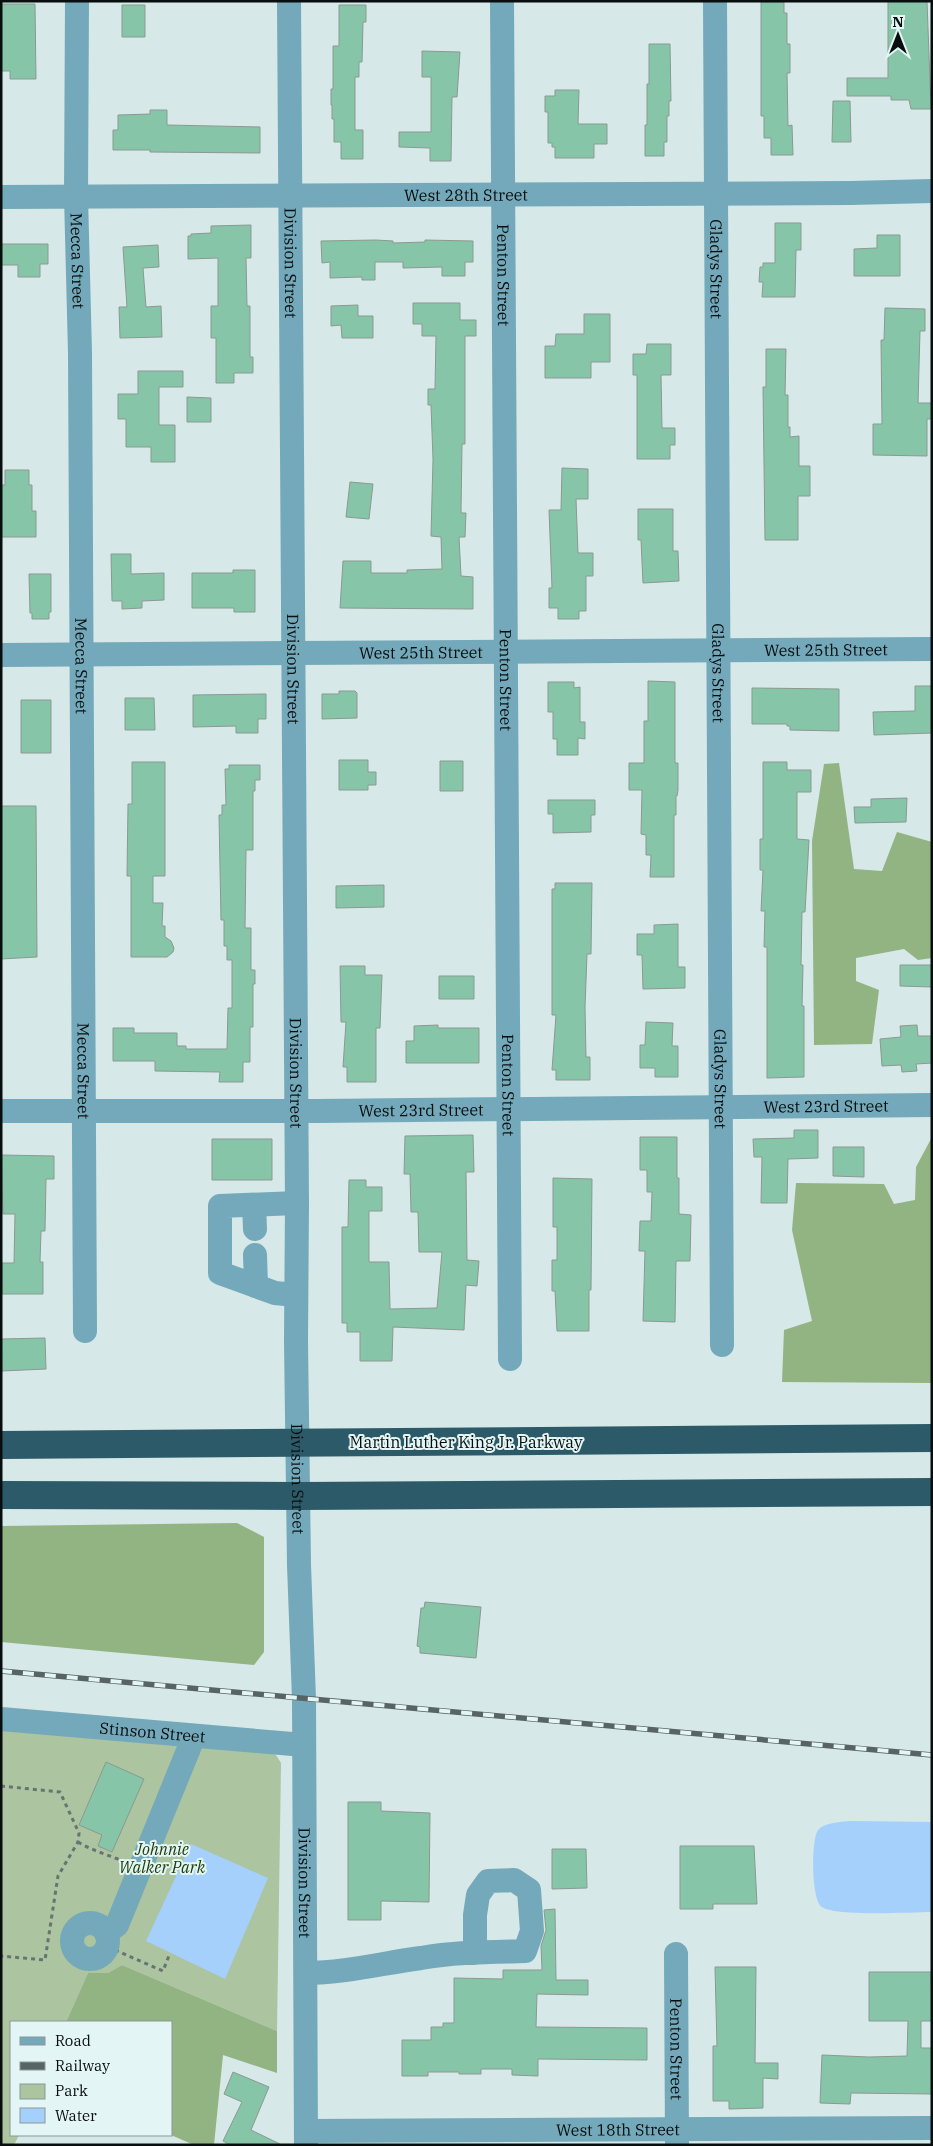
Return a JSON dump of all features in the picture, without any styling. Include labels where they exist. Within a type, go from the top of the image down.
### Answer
[{"type":"highway","name":"Martin Luther King Jr. Parkway","points":[[1,1445],[932,1438]]},
{"type":"highway","points":[[1,1495],[298,1496],[932,1492]]},
{"type":"street","name":"Mecca Street","points":[[76,1],[76,196],[80,353],[85,1331]]},
{"type":"street","name":"Division Street","points":[[289,1],[298,1203],[296,1295],[298,1496],[304,1699],[306,2138]]},
{"type":"street","name":"Penton Street","points":[[502,1],[510,1359]]},
{"type":"street","name":"Gladys Street","points":[[715,1],[722,1345]]},
{"type":"street","name":"West 28th Street","points":[[1,197],[932,191]]},
{"type":"street","name":"West 25th Street","points":[[1,655],[932,649]]},
{"type":"street","name":"West 23rd Street","points":[[1,1111],[296,1111],[932,1105]]},
{"type":"street","points":[[296,1295],[275,1293],[220,1273],[220,1206],[298,1203]]},
{"type":"street","points":[[254,1205],[255,1229]]},
{"type":"street","points":[[255,1255],[256,1286]]},
{"type":"street","name":"Stinson Street","points":[[1,1719],[304,1745]]},
{"type":"street","points":[[107,1940],[117,1925],[194,1736]]},
{"type":"street","points":[[306,1973],[331,1972],[423,1957],[475,1953]]},
{"type":"street","name":"Penton Street","points":[[676,1954],[677,2138]]},
{"type":"street","name":"West 18th Street","points":[[306,2138],[677,2138],[932,2128]]},
{"type":"path","points":[[1,1786],[60,1792],[79,1833],[78,1842],[58,1876],[45,1960],[1,1956]]},
{"type":"path","points":[[78,1842],[140,1868]]},
{"type":"path","points":[[107,1940],[163,1971],[170,1953]]},
{"type":"green space","points":[[839,763],[854,869],[882,871],[897,832],[932,842],[932,958],[918,960],[904,949],[856,958],[856,981],[879,990],[872,1044],[814,1045],[812,841],[824,764]]},
{"type":"green space","points":[[932,1137],[932,1383],[782,1382],[784,1330],[812,1321],[792,1230],[796,1183],[884,1184],[894,1204],[915,1200],[916,1167]]},
{"type":"green space","points":[[237,1523],[264,1537],[264,1652],[254,1665],[1,1642],[1,1526]]},
{"type":"green space","name":"Johnnie Walker Park","points":[[1,1729],[276,1755],[281,1763],[277,2031],[122,1965],[108,1973],[88,1973],[66,2021],[10,2021],[10,2136],[18,2136],[14,2145],[1,2145]]},
{"type":"green space","points":[[122,1965],[277,2031],[277,2073],[223,2055],[214,2145],[194,2145],[172,2135],[172,2021],[66,2021],[88,1973],[108,1973]]},
{"type":"water","points":[[851,1821],[932,1822],[932,1912],[858,1913],[830,1910],[822,1907],[818,1902],[816,1894],[813,1870],[814,1845],[818,1830],[825,1825]]},
{"type":"water","points":[[191,1844],[268,1878],[225,1979],[146,1941]]},
{"type":"building","points":[[888,1],[927,1],[931,109],[911,109],[909,100],[891,100],[891,96],[847,96],[847,78],[888,78]]},
{"type":"building","points":[[761,2],[784,2],[784,13],[787,13],[787,44],[790,44],[790,73],[787,73],[788,126],[792,125],[793,155],[771,155],[771,138],[764,138],[764,116],[761,116]]},
{"type":"building","points":[[1,4],[35,4],[36,79],[10,79],[10,71],[1,71]]},
{"type":"building","points":[[122,5],[145,5],[145,37],[122,37]]},
{"type":"building","points":[[339,5],[366,5],[366,22],[363,22],[362,62],[359,62],[359,77],[355,77],[355,130],[363,130],[363,159],[341,159],[341,142],[334,142],[331,89],[333,89],[333,46],[339,46]]},
{"type":"building","points":[[649,44],[670,44],[671,101],[669,101],[669,116],[667,116],[667,142],[664,142],[664,156],[645,156]]},
{"type":"building","points":[[422,51],[460,52],[457,97],[452,97],[451,161],[430,161],[430,148],[399,147],[399,132],[431,132],[431,77],[422,77]]},
{"type":"building","points":[[555,90],[579,90],[578,124],[607,124],[607,144],[594,144],[594,158],[555,158],[555,147],[552,147],[552,143],[548,143],[548,112],[545,112],[545,96],[555,96]]},
{"type":"building","points":[[833,101],[850,101],[851,142],[832,142]]},
{"type":"building","points":[[150,110],[167,110],[167,125],[260,127],[260,153],[113,150],[113,130],[118,130],[118,115],[150,114]]},
{"type":"building","points":[[775,223],[801,223],[801,250],[796,250],[795,297],[762,297],[763,282],[759,282],[760,267],[763,267],[763,263],[775,263]]},
{"type":"building","points":[[251,225],[251,258],[246,258],[247,306],[250,306],[250,357],[253,357],[253,373],[234,373],[234,383],[216,383],[216,338],[211,338],[211,306],[218,306],[218,258],[188,259],[188,236],[191,236],[191,234],[211,233],[211,226]]},
{"type":"building","points":[[877,235],[900,235],[900,276],[854,276],[854,249],[877,248]]},
{"type":"building","points":[[425,240],[473,241],[473,262],[465,262],[465,276],[442,276],[442,267],[403,268],[403,262],[375,262],[375,280],[362,280],[362,277],[330,278],[330,262],[322,263],[321,241],[393,241],[393,243],[425,242]]},
{"type":"building","points":[[1,244],[48,244],[48,264],[40,264],[40,277],[18,277],[18,265],[1,265]]},
{"type":"building","points":[[158,245],[159,267],[143,268],[146,307],[161,306],[162,337],[120,338],[119,307],[127,307],[123,247]]},
{"type":"building","points":[[413,303],[460,303],[460,320],[476,320],[476,336],[465,336],[465,444],[462,444],[461,513],[466,513],[465,537],[459,537],[461,576],[473,577],[473,609],[340,608],[343,561],[371,561],[371,573],[407,573],[407,570],[442,569],[441,537],[431,536],[433,459],[431,405],[428,405],[428,389],[435,389],[436,336],[422,336],[422,324],[413,324]]},
{"type":"building","points":[[358,305],[358,316],[373,316],[373,338],[342,338],[341,325],[331,326],[331,306]]},
{"type":"building","points":[[885,308],[925,309],[925,331],[920,331],[918,403],[932,403],[932,419],[927,419],[927,456],[873,455],[873,424],[882,424],[881,340],[884,340]]},
{"type":"building","points":[[584,314],[610,314],[610,362],[591,362],[591,378],[545,378],[545,346],[555,346],[556,334],[584,334]]},
{"type":"building","points":[[647,344],[671,344],[671,375],[661,375],[662,428],[675,428],[675,445],[670,445],[670,459],[637,459],[637,375],[633,375],[633,354],[646,354]]},
{"type":"building","points":[[766,349],[786,349],[785,395],[788,395],[788,427],[790,427],[790,437],[799,436],[799,466],[810,466],[810,496],[798,496],[798,540],[765,540],[763,387],[766,387]]},
{"type":"building","points":[[138,371],[183,371],[183,387],[159,387],[159,425],[175,425],[175,462],[151,462],[151,447],[126,447],[126,419],[118,419],[118,394],[138,394]]},
{"type":"building","points":[[187,397],[211,398],[211,422],[187,422]]},
{"type":"building","points":[[562,468],[588,469],[588,499],[576,499],[578,553],[593,553],[593,576],[586,576],[586,611],[579,611],[579,619],[558,619],[558,608],[549,608],[549,588],[552,588],[549,510],[561,510]]},
{"type":"building","points":[[5,470],[29,470],[29,485],[32,485],[32,511],[36,511],[36,537],[1,537],[1,485],[5,485]]},
{"type":"building","points":[[350,482],[373,484],[369,519],[346,517]]},
{"type":"building","points":[[638,509],[673,509],[673,551],[678,551],[679,581],[643,583],[641,540],[638,540]]},
{"type":"building","points":[[111,554],[131,554],[131,574],[164,573],[164,600],[142,601],[142,608],[122,609],[122,601],[112,601]]},
{"type":"building","points":[[233,570],[255,570],[255,612],[234,612],[234,608],[192,608],[192,573],[233,573]]},
{"type":"building","points":[[29,574],[51,574],[51,612],[49,612],[49,619],[32,619],[32,613],[30,613]]},
{"type":"building","points":[[648,681],[675,682],[675,763],[678,763],[678,790],[676,796],[676,815],[674,815],[674,877],[650,877],[651,855],[646,855],[646,835],[641,834],[642,790],[629,790],[629,763],[644,763],[644,721],[648,721]]},
{"type":"building","points":[[548,682],[574,682],[574,688],[580,687],[580,722],[585,722],[585,739],[578,738],[578,755],[557,755],[557,739],[553,739],[553,712],[548,712]]},
{"type":"building","points":[[915,686],[932,686],[932,733],[874,735],[873,712],[915,711]]},
{"type":"building","points":[[752,688],[839,689],[839,731],[790,730],[790,726],[787,726],[787,724],[752,724]]},
{"type":"building","points":[[339,691],[355,691],[357,693],[357,718],[322,719],[322,694],[339,694]]},
{"type":"building","points":[[266,694],[266,719],[258,719],[258,733],[236,733],[236,726],[193,727],[193,695]]},
{"type":"building","points":[[125,698],[154,698],[155,730],[125,730]]},
{"type":"building","points":[[21,700],[51,700],[51,753],[21,753]]},
{"type":"building","points":[[339,760],[368,760],[368,772],[376,772],[376,785],[368,785],[368,790],[339,790]]},
{"type":"building","points":[[440,761],[463,761],[463,791],[440,791]]},
{"type":"building","points":[[132,762],[165,762],[165,876],[153,876],[153,903],[163,903],[162,926],[165,926],[165,937],[171,941],[174,948],[173,952],[167,957],[131,957],[131,876],[127,876],[128,804],[132,804]]},
{"type":"building","points":[[763,762],[787,762],[787,770],[811,770],[811,792],[797,792],[797,839],[809,840],[805,912],[802,912],[801,965],[803,965],[804,1077],[767,1078],[767,947],[764,947],[765,911],[761,911],[763,870],[760,870],[760,839],[763,839]]},
{"type":"building","points":[[229,765],[260,765],[260,780],[255,780],[255,791],[253,791],[253,850],[246,850],[245,928],[251,928],[251,970],[255,970],[255,984],[253,984],[253,1027],[250,1027],[250,1062],[243,1062],[243,1082],[219,1082],[220,1072],[155,1071],[155,1061],[113,1061],[113,1028],[134,1028],[134,1033],[177,1033],[177,1046],[186,1046],[186,1049],[227,1049],[228,1008],[232,1008],[232,960],[227,960],[227,946],[224,946],[224,920],[221,920],[219,815],[222,815],[222,805],[226,805],[225,769],[229,769]]},
{"type":"building","points":[[907,798],[906,822],[855,823],[854,807],[871,807],[871,799]]},
{"type":"building","points":[[548,800],[595,800],[595,815],[591,815],[591,832],[553,833],[553,814],[548,814]]},
{"type":"building","points":[[1,806],[36,806],[37,957],[1,959]]},
{"type":"building","points":[[555,883],[592,883],[591,954],[587,954],[585,1007],[586,1057],[590,1057],[590,1080],[556,1080],[556,1070],[552,1070],[556,1015],[552,1015],[552,889],[555,889]]},
{"type":"building","points":[[384,885],[384,907],[336,908],[336,886]]},
{"type":"building","points":[[678,924],[678,967],[685,967],[685,988],[643,989],[642,955],[637,955],[637,934],[654,934],[654,925]]},
{"type":"building","points":[[900,965],[932,965],[932,987],[900,986]]},
{"type":"building","points":[[340,966],[365,966],[365,975],[382,975],[380,1028],[376,1028],[376,1082],[347,1082],[347,1067],[343,1067],[346,1022],[341,1022]]},
{"type":"building","points":[[439,976],[474,976],[474,999],[439,999]]},
{"type":"building","points":[[646,1022],[673,1023],[672,1046],[678,1046],[678,1077],[655,1077],[655,1068],[640,1068],[640,1045],[645,1045]]},
{"type":"building","points":[[438,1025],[438,1028],[479,1028],[479,1063],[406,1063],[406,1041],[414,1041],[414,1026]]},
{"type":"building","points":[[917,1025],[918,1036],[932,1036],[932,1063],[916,1064],[917,1071],[902,1072],[901,1065],[882,1066],[880,1039],[901,1037],[900,1026]]},
{"type":"building","points":[[794,1130],[818,1130],[818,1158],[788,1159],[787,1203],[761,1203],[762,1157],[754,1157],[753,1139],[794,1138]]},
{"type":"building","points":[[473,1135],[474,1172],[466,1172],[467,1260],[479,1261],[477,1286],[466,1285],[464,1330],[393,1327],[392,1361],[360,1361],[360,1332],[347,1332],[347,1323],[342,1323],[342,1227],[348,1227],[349,1180],[366,1180],[366,1187],[382,1187],[382,1211],[369,1211],[369,1262],[389,1262],[390,1309],[437,1308],[442,1252],[419,1252],[418,1212],[411,1212],[410,1174],[404,1174],[405,1136]]},
{"type":"building","points":[[640,1137],[677,1137],[679,1214],[691,1215],[690,1261],[676,1261],[675,1322],[643,1321],[645,1251],[639,1251],[640,1221],[651,1221],[652,1192],[647,1192],[647,1170],[640,1170]]},
{"type":"building","points":[[212,1139],[272,1139],[272,1180],[212,1180]]},
{"type":"building","points":[[833,1147],[864,1147],[864,1177],[833,1176]]},
{"type":"building","points":[[1,1155],[54,1156],[54,1179],[46,1179],[45,1231],[41,1231],[40,1262],[43,1262],[43,1294],[2,1294],[2,1263],[14,1263],[15,1214],[3,1214]]},
{"type":"building","points":[[553,1178],[592,1179],[589,1331],[557,1331],[555,1291],[552,1291],[552,1260],[557,1260],[557,1227],[553,1227]]},
{"type":"building","points":[[45,1338],[46,1369],[2,1371],[1,1339]]},
{"type":"building","points":[[425,1602],[481,1607],[476,1658],[420,1653],[420,1647],[417,1646],[421,1608],[424,1608]]},
{"type":"building","points":[[106,1762],[144,1779],[112,1852],[98,1846],[102,1835],[79,1825]]},
{"type":"building","points":[[348,1802],[381,1802],[381,1811],[430,1813],[429,1902],[381,1901],[381,1920],[348,1920]]},
{"type":"building","points":[[680,1846],[754,1846],[757,1904],[713,1904],[713,1909],[680,1909]]},
{"type":"building","points":[[552,1849],[586,1849],[587,1888],[552,1889]]},
{"type":"building","points":[[555,1909],[556,1980],[588,1980],[588,1995],[537,1994],[536,2027],[647,2028],[647,2060],[538,2059],[538,2076],[512,2075],[512,2069],[481,2069],[481,2074],[428,2072],[428,2076],[402,2076],[402,2040],[431,2040],[431,2027],[443,2027],[443,2023],[454,2023],[454,1978],[503,1979],[503,1970],[542,1970],[541,1946],[546,1930],[544,1910]]},
{"type":"building","points":[[715,1967],[756,1967],[755,2063],[778,2063],[778,2079],[763,2078],[763,2108],[729,2109],[729,2101],[713,2101],[713,2046],[717,2046]]},
{"type":"building","points":[[869,1972],[931,1972],[932,2021],[921,2021],[921,2048],[932,2048],[932,2094],[851,2093],[850,2104],[820,2103],[822,2055],[907,2056],[908,2021],[869,2021]]},
{"type":"building","points":[[233,2072],[269,2087],[251,2130],[282,2145],[230,2145],[223,2141],[242,2102],[224,2094]]},
{"type":"railway","points":[[1,1671],[932,1755]]}]
